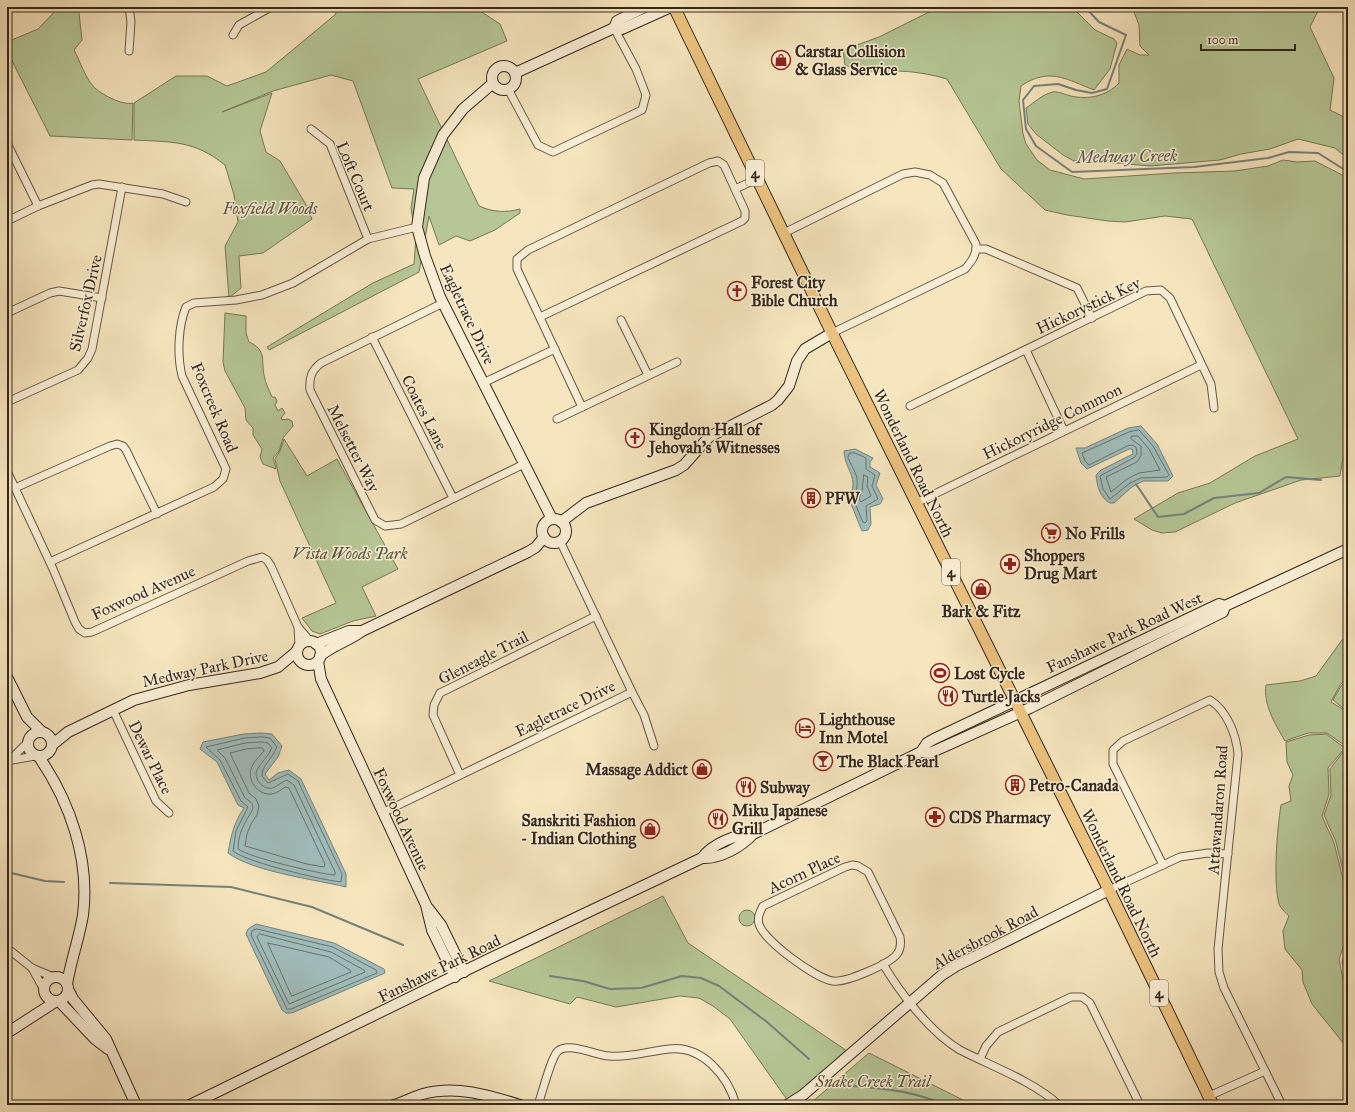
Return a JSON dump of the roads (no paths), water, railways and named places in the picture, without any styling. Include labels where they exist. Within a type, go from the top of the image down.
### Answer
[{"type":"main road","name":"Wonderland Road North","points":[[673,7],[832,333],[1109,890],[1211,1100]]},
{"type":"street","points":[[129,7],[131,22],[129,51]]},
{"type":"street","points":[[233,34],[239,25],[244,21],[271,7]]},
{"type":"street","points":[[614,28],[617,21],[645,7]]},
{"type":"street","points":[[515,73],[614,28],[622,29],[673,7]]},
{"type":"street","points":[[508,89],[538,146],[553,152],[642,110],[646,95],[636,69],[614,28]]},
{"type":"street","points":[[506,66],[515,73],[516,81],[508,89],[499,90],[492,84],[492,72],[498,67],[506,66]]},
{"type":"street","name":"Eagletrace Drive","points":[[492,84],[463,109],[443,135],[424,178],[417,227],[425,256],[443,303],[524,464],[557,521]]},
{"type":"street","name":"Loft Court","points":[[311,129],[330,144],[368,239]]},
{"type":"street","points":[[7,143],[38,206]]},
{"type":"street","points":[[540,317],[742,221],[745,218],[745,211],[724,165],[718,161],[709,163],[523,253],[517,259],[517,269],[582,407]]},
{"type":"street","points":[[557,521],[565,529],[565,533],[560,541],[551,542],[544,537],[542,528],[548,521],[557,521],[586,503],[676,470],[684,465],[709,437],[772,406],[789,386],[797,361],[805,349],[832,333],[965,269],[972,261],[976,248],[944,183],[930,175],[915,172],[903,174],[784,233]]},
{"type":"street","points":[[735,189],[758,179]]},
{"type":"street","points":[[7,221],[38,206],[92,185],[99,184],[122,186],[162,194],[186,202]]},
{"type":"street","name":"Silverfox Drive","points":[[7,402],[78,370],[83,366],[92,349],[122,186]]},
{"type":"street","name":"Foxcreek Road","points":[[50,562],[214,487],[223,479],[226,468],[182,376],[179,354],[183,317],[186,307],[194,303],[236,300],[262,295],[283,287],[323,267],[368,239],[417,227]]},
{"type":"street","points":[[976,248],[986,249],[1077,288],[1092,318]]},
{"type":"street","name":"Hickorystick Key","points":[[910,406],[1146,291],[1161,290],[1170,298],[1212,388],[1214,408]]},
{"type":"street","points":[[7,313],[50,293],[59,291],[102,298]]},
{"type":"street","name":"Melsetter Way","points":[[443,303],[321,363],[313,370],[310,390],[375,520],[385,526],[401,524],[524,464]]},
{"type":"street","points":[[621,320],[648,375]]},
{"type":"street","name":"Coates Lane","points":[[372,337],[454,498]]},
{"type":"street","points":[[483,383],[554,349]]},
{"type":"street","points":[[1026,350],[1064,431]]},
{"type":"street","points":[[557,419],[677,362]]},
{"type":"street","name":"Hickoryridge Common","points":[[916,503],[1201,365]]},
{"type":"street","points":[[15,488],[92,453],[117,444],[123,446],[126,450],[157,514]]},
{"type":"street","name":"Foxwood Avenue","points":[[7,471],[50,562],[75,622],[79,629],[85,633],[92,632],[248,561],[262,557],[267,560],[271,566],[298,627],[313,642]]},
{"type":"street","points":[[362,632],[349,631],[298,648],[298,658],[305,664],[319,659],[327,650],[352,639],[362,632],[528,552],[536,547],[544,537]]},
{"type":"street","name":"Eagletrace Drive","points":[[382,813],[632,692],[560,541]]},
{"type":"street","name":"Fanshawe Park Road West","points":[[1014,701],[1218,604],[1225,606],[1348,549]]},
{"type":"street","name":"Fanshawe Park Road West","points":[[1020,712],[1223,612],[1225,606]]},
{"type":"street","name":"Gleneagle Trail","points":[[460,775],[433,715],[434,705],[440,693],[596,616]]},
{"type":"street","name":"Foxwood Avenue","points":[[298,627],[298,648]]},
{"type":"street","points":[[313,642],[320,649],[319,659]]},
{"type":"street","name":"Medway Park Drive","points":[[284,664],[298,648]]},
{"type":"street","name":"Foxwood Avenue","points":[[319,659],[321,679],[382,813],[426,905],[441,925],[464,972]]},
{"type":"street","name":"Medway Park Drive","points":[[51,749],[68,732],[147,695],[189,685],[260,673],[284,664],[305,664]]},
{"type":"street","name":"Foxwood Avenue","points":[[305,664],[321,679]]},
{"type":"street","points":[[7,677],[27,717],[29,751],[37,756],[51,775],[73,824],[84,876],[83,914],[77,946],[72,961],[66,997],[7,1033]]},
{"type":"street","points":[[632,692],[644,715],[654,746]]},
{"type":"street","name":"Attawandaron Road","points":[[1163,865],[1114,764],[1113,750],[1123,741],[1210,700],[1221,710],[1236,738],[1238,754],[1218,949],[1219,972],[1224,988],[1282,1105]]},
{"type":"street","name":"Fanshawe Park Road","points":[[921,752],[927,742],[1014,701]]},
{"type":"street","name":"Dewar Place","points":[[113,710],[156,801],[169,813]]},
{"type":"street","name":"Fanshawe Park Road","points":[[190,1105],[455,977],[489,959],[702,858],[708,851],[742,834],[753,834],[921,752],[930,753],[1020,712]]},
{"type":"street","points":[[27,717],[45,733],[51,749],[51,775]]},
{"type":"street","name":"Medway Park Drive","points":[[45,733],[68,732]]},
{"type":"street","points":[[9,760],[33,734],[45,733]]},
{"type":"street","points":[[9,760],[37,756],[51,749]]},
{"type":"street","name":"Aldersbrook Road","points":[[787,1105],[803,1095],[942,975],[956,966],[1109,890],[1180,857],[1192,854],[1228,854]]},
{"type":"street","name":"Acorn Place","points":[[858,866],[868,872],[900,937],[901,944],[898,953],[891,960],[883,964],[847,980],[829,980],[771,943],[759,924],[758,919],[761,910],[763,906],[845,867],[858,866]]},
{"type":"street","name":"Foxwood Avenue","points":[[426,905],[432,930],[455,977]]},
{"type":"street","points":[[7,948],[32,968],[62,979],[68,986],[73,999],[98,1029],[110,1050],[136,1105]]},
{"type":"street","points":[[32,1017],[46,982],[72,961]]},
{"type":"street","points":[[883,964],[897,987],[945,1040],[1042,1091],[1059,1105]]},
{"type":"street","points":[[32,968],[47,998],[57,1002],[95,1039],[110,1050]]},
{"type":"street","points":[[980,1059],[986,1046],[998,1032],[1071,996],[1082,997],[1090,1002],[1140,1105]]},
{"type":"street","points":[[538,1105],[554,1059],[559,1051],[567,1047],[610,1057],[670,1048],[692,1051],[709,1061],[718,1072],[734,1097],[736,1105]]},
{"type":"street","points":[[1211,1100],[1265,1071]]},
{"type":"street","points":[[394,1105],[424,1094],[451,1090],[475,1093],[520,1105]]},
{"type":"water","points":[[1141,426],[1157,444],[1173,476],[1168,481],[1143,481],[1132,487],[1114,503],[1110,503],[1101,495],[1096,475],[1101,470],[1133,454],[1132,449],[1129,449],[1087,469],[1081,463],[1076,448],[1085,448],[1128,428]]},
{"type":"water","points":[[855,449],[873,458],[870,462],[870,467],[880,473],[876,485],[883,499],[880,504],[870,507],[871,524],[868,530],[862,531],[849,499],[852,491],[853,479],[844,451]]},
{"type":"water","points":[[244,734],[272,734],[282,746],[278,757],[265,774],[269,780],[278,773],[289,770],[301,779],[346,874],[346,887],[268,870],[239,860],[228,853],[233,829],[244,808],[238,805],[217,762],[200,749],[203,742]]},
{"type":"water","points":[[256,924],[334,943],[384,969],[385,973],[292,1013],[286,1013],[282,1010],[246,934],[248,929]]},
{"type":"water","points":[[1348,942],[1348,986],[1342,962]]},
{"type":"waterway","name":"Medway Creek","points":[[1085,7],[1099,22],[1126,35],[1107,89],[1092,93],[1058,84],[1034,86],[1023,100],[1026,129],[1036,146],[1072,172],[1194,167],[1268,158],[1289,152],[1318,153],[1348,172]]},
{"type":"waterway","points":[[1136,484],[1158,517],[1184,514],[1214,498],[1259,493],[1286,477],[1321,480]]},
{"type":"waterway","points":[[7,872],[45,881],[64,882]]},
{"type":"waterway","points":[[110,883],[231,887],[312,907],[403,945]]},
{"type":"waterway","points":[[550,976],[583,981],[610,989],[641,988],[682,976],[701,978],[719,986],[767,1022],[809,1059]]},
{"type":"waterway","points":[[854,1086],[911,1094],[945,1105]]},
{"type":"place","name":"Carstar Collision & Glass Service","points":[[781,60]]},
{"type":"place","name":"Forest City Bible Church","points":[[737,291]]},
{"type":"place","name":"Kingdom Hall of Jehovah's Witnesses","points":[[635,438]]},
{"type":"place","name":"PFW","points":[[811,498]]},
{"type":"place","name":"No Frills","points":[[1051,533]]},
{"type":"place","name":"Shoppers Drug Mart","points":[[1010,564]]},
{"type":"place","name":"Bark & Fitz","points":[[981,589]]},
{"type":"place","name":"Lost Cycle","points":[[940,673]]},
{"type":"place","name":"Turtle Jacks","points":[[948,696]]},
{"type":"place","name":"Lighthouse Inn Motel","points":[[805,728]]},
{"type":"place","name":"The Black Pearl","points":[[823,761]]},
{"type":"place","name":"Massage Addict","points":[[702,769]]},
{"type":"place","name":"Petro-Canada","points":[[1015,785]]},
{"type":"place","name":"Subway","points":[[746,787]]},
{"type":"place","name":"CDS Pharmacy","points":[[935,817]]},
{"type":"place","name":"Miku Japanese Grill","points":[[718,819]]},
{"type":"place","name":"Sanskriti Fashion - Indian Clothing","points":[[650,829]]},
{"type":"park label","name":"Foxfield Woods","points":[[270,208]]},
{"type":"park label","name":"Vista Woods Park","points":[[350,553]]},
{"type":"park label","name":"Snake Creek Trail","points":[[873,1081]]}]
